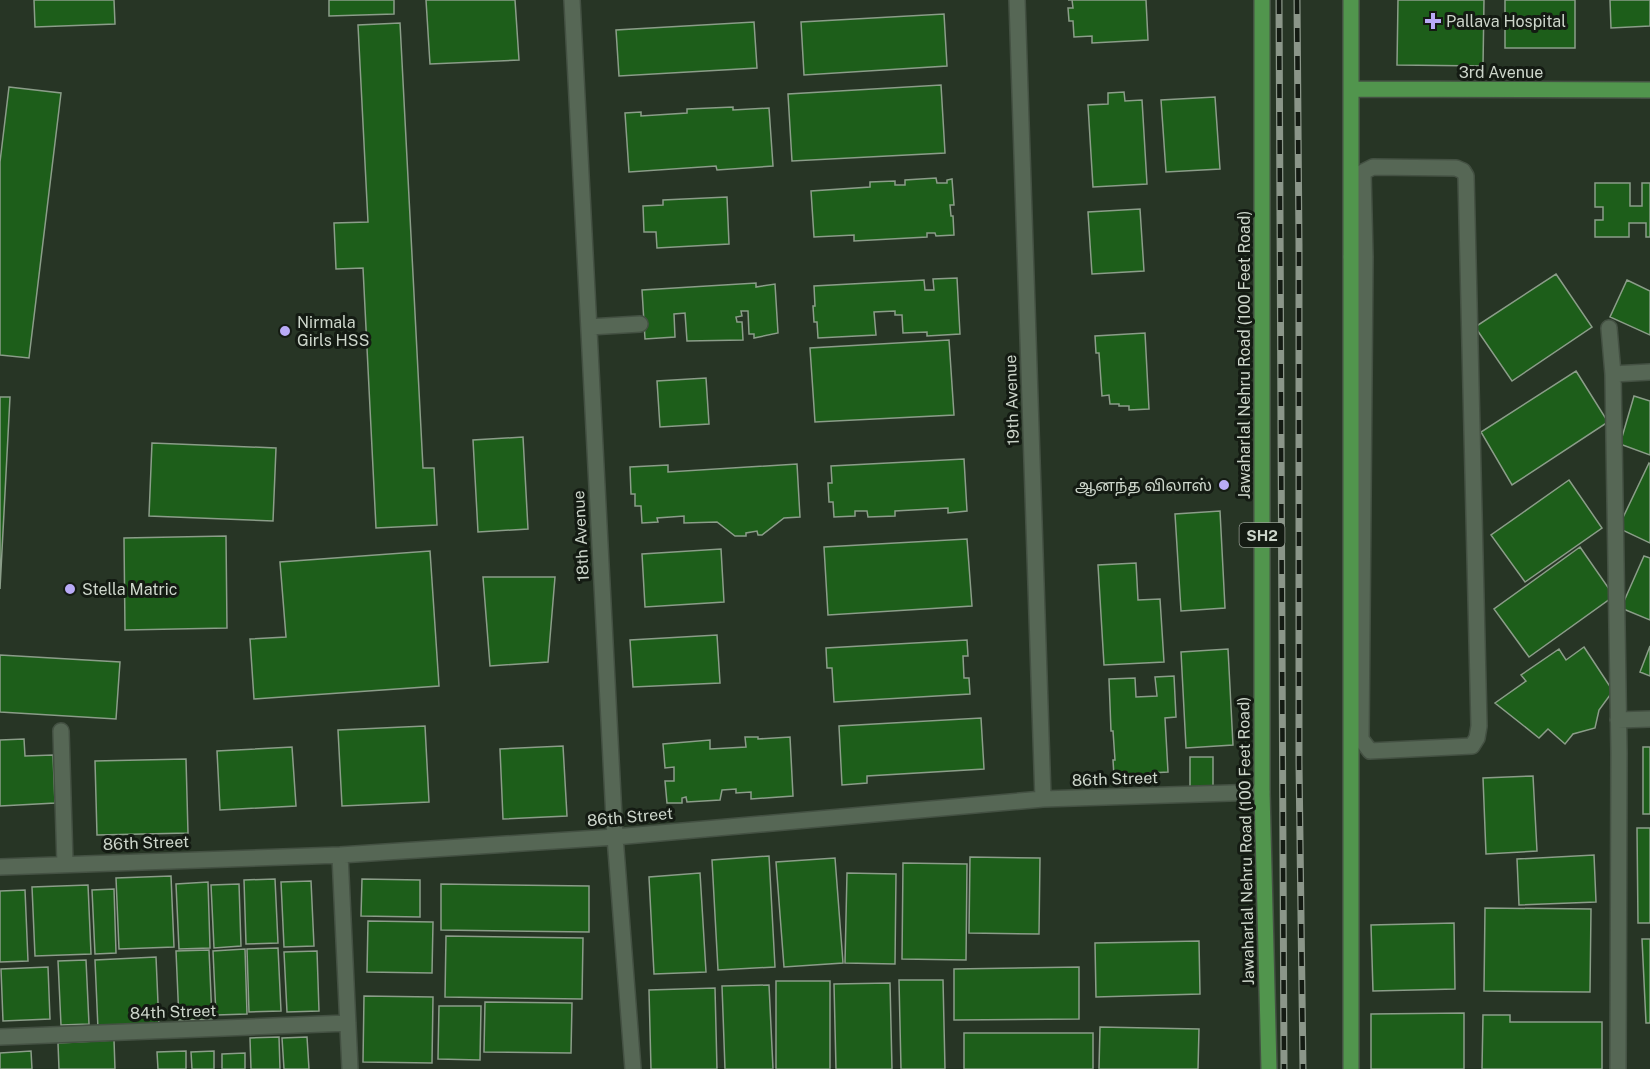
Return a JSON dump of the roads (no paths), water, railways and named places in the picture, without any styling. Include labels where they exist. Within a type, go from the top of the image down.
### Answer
[{"type":"main road","name":"Jawaharlal Nehru Road (100 Feet Road)","points":[[1262,0],[1262,792],[1269,1069]]},
{"type":"main road","points":[[1351,0],[1358,257],[1357,659],[1352,1069]]},
{"type":"main road","name":"3rd Avenue","points":[[1352,89],[1650,90]]},
{"type":"street","name":"18th Avenue","points":[[572,0],[615,837],[633,1069]]},
{"type":"street","name":"19th Avenue","points":[[1017,0],[1043,799]]},
{"type":"street","points":[[1357,659],[1361,739],[1370,751],[1472,746],[1477,738],[1479,726],[1466,176],[1455,168],[1373,167],[1363,172],[1358,257]]},
{"type":"street","points":[[588,327],[640,324]]},
{"type":"street","points":[[1609,328],[1613,374],[1618,720],[1618,1069]]},
{"type":"street","points":[[1613,374],[1650,372]]},
{"type":"street","points":[[1618,720],[1650,719]]},
{"type":"street","points":[[61,731],[65,864]]},
{"type":"street","name":"86th Street","points":[[0,867],[340,855],[615,837],[1043,799],[1262,792]]},
{"type":"street","points":[[340,855],[350,1069]]},
{"type":"street","name":"84th Street","points":[[0,1037],[348,1023]]},
{"type":"railway","points":[[1279,0],[1284,1069]]},
{"type":"railway","points":[[1297,0],[1299,763],[1303,1069]]},
{"type":"place","name":"Pallava Hospital","points":[[1433,21]]},
{"type":"place","name":"Nirmala Girls HSS","points":[[285,331]]},
{"type":"place","name":"ஆனந்த விலாஸ்","points":[[1224,485]]},
{"type":"place","name":"Stella Matric","points":[[70,589]]}]
